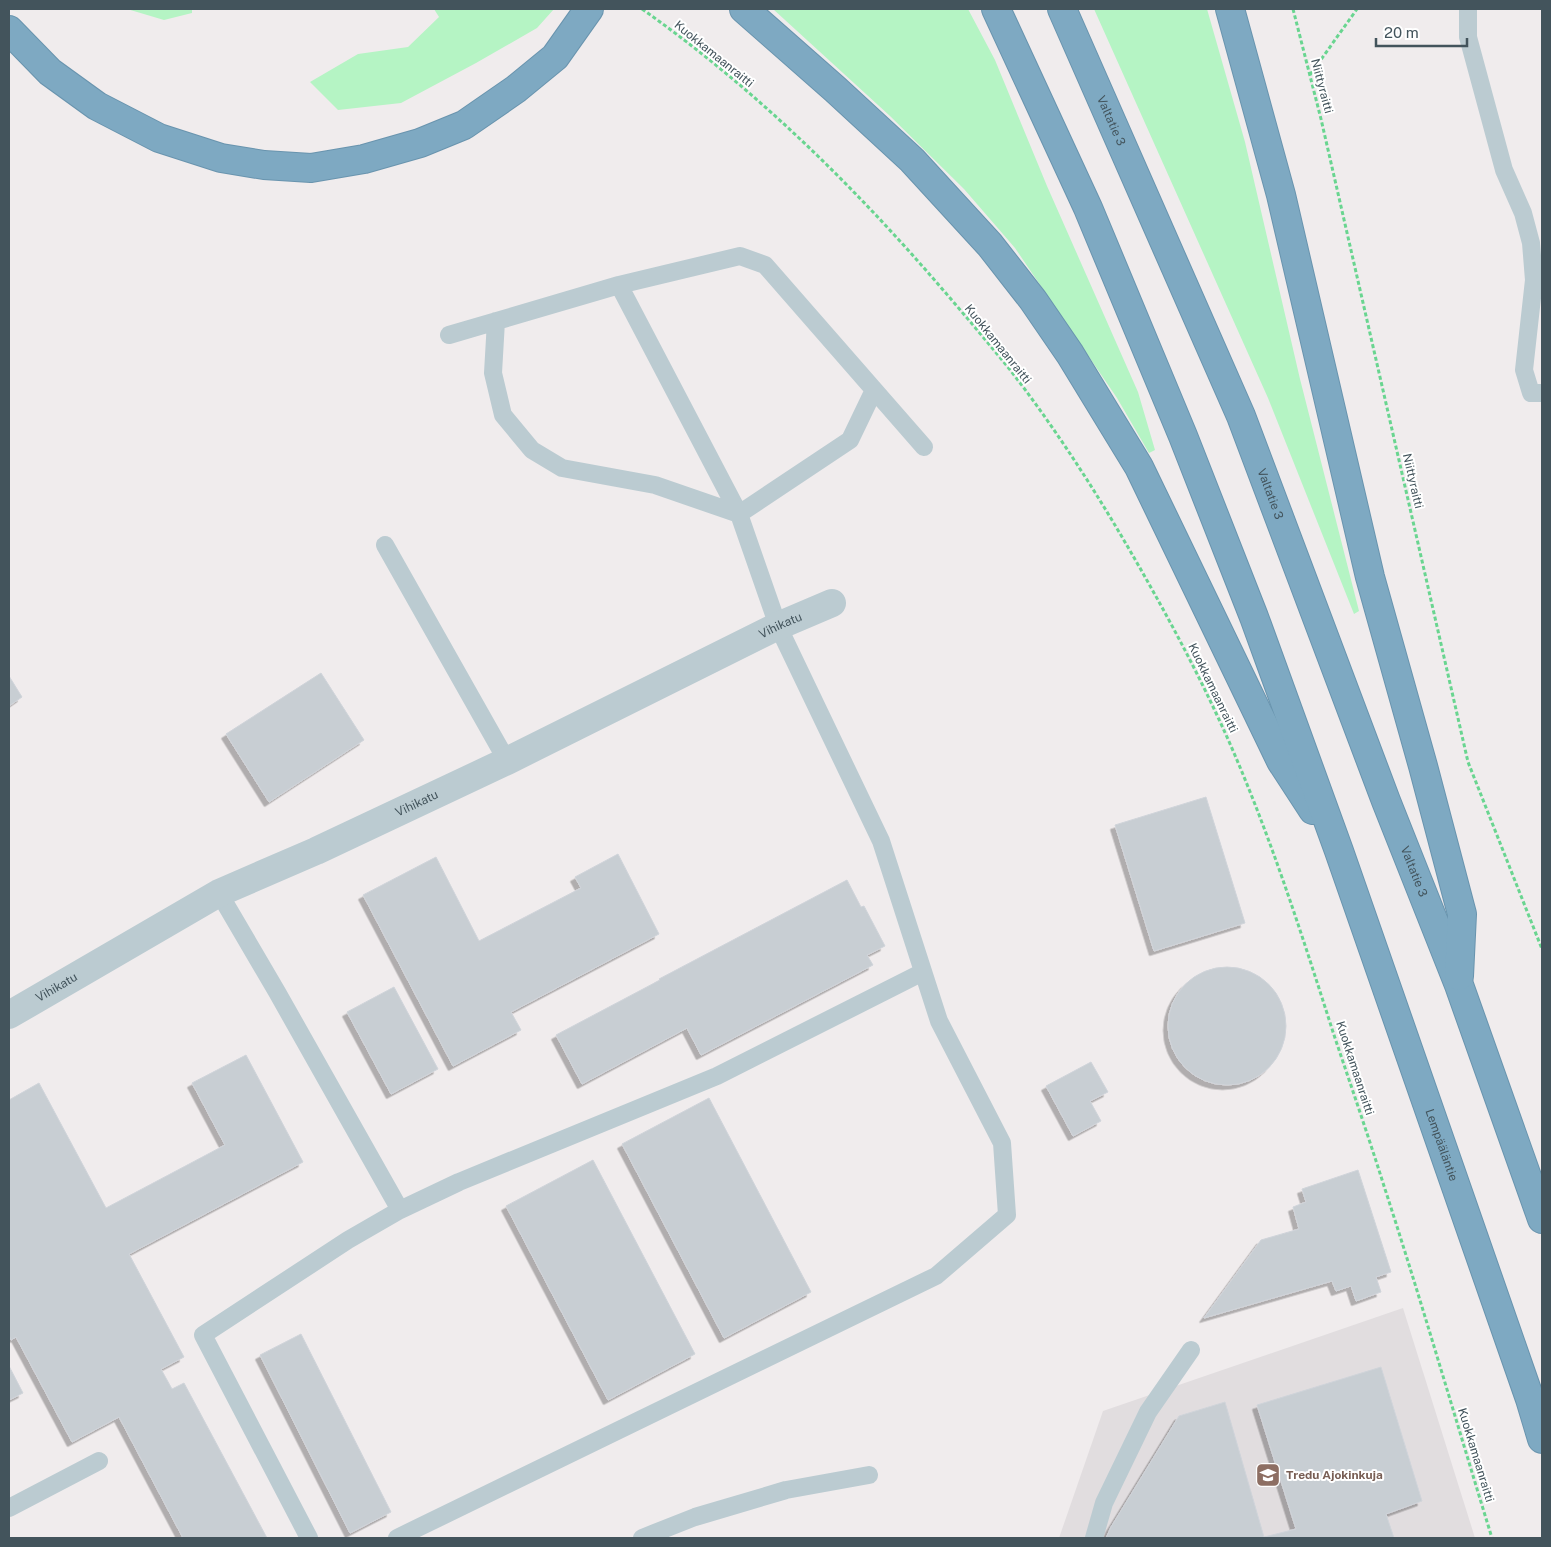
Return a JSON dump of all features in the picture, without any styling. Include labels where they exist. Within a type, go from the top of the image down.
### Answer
[{"type":"highway","points":[[744,9],[836,89],[912,160],[990,245],[1033,300],[1070,354],[1139,467],[1281,761],[1339,851]]},
{"type":"highway","points":[[996,9],[1088,208],[1183,436],[1254,617],[1339,851]]},
{"type":"highway","name":"Valtatie 3","points":[[1062,9],[1241,416],[1382,792],[1459,985]]},
{"type":"highway","points":[[1230,9],[1281,195],[1370,577],[1462,914],[1459,985],[1542,1218]]},
{"type":"highway","points":[[9,30],[50,72],[97,106],[159,138],[221,158],[264,165],[311,168],[364,159],[420,143],[464,125],[516,89],[555,57],[589,10]]},
{"type":"highway","name":"Lempääläntie","points":[[1339,851],[1527,1389],[1542,1439]]},
{"type":"street","name":"Vihikatu","points":[[9,1015],[219,893],[507,761],[778,626],[832,603]]},
{"type":"lane","points":[[1468,9],[1468,36],[1504,170],[1523,213],[1531,243],[1534,280],[1524,370],[1531,393],[1542,393]]},
{"type":"lane","points":[[449,335],[619,285],[740,256],[766,265],[924,447]]},
{"type":"lane","points":[[397,1538],[936,1276],[1007,1216],[1002,1143],[939,1021],[881,841],[778,626],[738,514],[619,285]]},
{"type":"lane","points":[[496,321],[494,373],[503,415],[532,450],[562,468],[655,485],[738,514]]},
{"type":"lane","points":[[738,514],[850,440],[874,390]]},
{"type":"lane","points":[[385,545],[507,761]]},
{"type":"lane","points":[[219,893],[400,1210]]},
{"type":"lane","points":[[308,1538],[203,1335],[348,1240],[400,1210],[459,1182],[717,1076],[923,972]]},
{"type":"lane","points":[[1094,1538],[1104,1503],[1148,1412],[1191,1350]]},
{"type":"lane","points":[[9,1508],[99,1462]]},
{"type":"lane","points":[[642,1538],[695,1517],[786,1490],[868,1475]]},
{"type":"path","name":"Kuokkamaanraitti","points":[[642,9],[666,25],[731,77],[840,177],[944,290],[1009,369],[1087,478],[1190,657],[1249,787],[1284,882],[1385,1189],[1492,1538]]},
{"type":"path","name":"Niittyraitti","points":[[1293,9],[1330,158],[1468,762],[1542,949]]},
{"type":"path","points":[[1310,75],[1357,9]]},
{"type":"shaded area","name":"Tredu Ajokinkuja","points":[[1403,1308],[1475,1538],[1059,1538],[1103,1411]]},
{"type":"green space","points":[[127,9],[192,9],[192,13],[164,20]]},
{"type":"green space","points":[[434,9],[554,9],[537,28],[401,103],[338,110],[310,82],[358,54],[408,47],[439,17]]},
{"type":"green space","points":[[773,9],[968,9],[995,60],[1047,186],[1138,392],[1155,450],[1149,453],[1117,398],[1015,248],[964,189],[890,116]]},
{"type":"green space","points":[[1094,9],[1207,9],[1245,142],[1300,379],[1359,611],[1354,614],[1268,398]]},
{"type":"building","points":[[321,673],[364,740],[269,802],[226,734]]},
{"type":"building","points":[[9,676],[22,697],[9,706]]},
{"type":"building","points":[[1206,797],[1245,923],[1154,951],[1115,825]]},
{"type":"building","points":[[618,854],[659,934],[511,1012],[521,1030],[453,1066],[363,895],[436,857],[479,941],[581,888],[575,877]]},
{"type":"building","points":[[847,880],[861,907],[864,906],[885,946],[867,955],[873,965],[701,1055],[687,1028],[582,1084],[556,1035]]},
{"type":"building","points":[[1227,967],[1250,971],[1269,984],[1282,1003],[1286,1026],[1282,1049],[1269,1068],[1250,1081],[1227,1085],[1204,1081],[1185,1068],[1172,1049],[1168,1026],[1172,1003],[1185,984],[1204,971]]},
{"type":"building","points":[[394,987],[438,1069],[391,1094],[347,1012]]},
{"type":"building","points":[[246,1055],[303,1162],[129,1254],[184,1357],[161,1369],[172,1389],[184,1383],[267,1538],[183,1538],[119,1417],[72,1442],[16,1337],[11,1340],[9,1335],[9,1100],[39,1083],[106,1208],[225,1145],[192,1083]]},
{"type":"building","points":[[1091,1062],[1108,1092],[1090,1101],[1101,1121],[1073,1136],[1046,1086]]},
{"type":"building","points":[[709,1098],[811,1292],[724,1338],[622,1144]]},
{"type":"building","points":[[593,1160],[695,1354],[608,1400],[506,1206]]},
{"type":"building","points":[[1358,1170],[1391,1272],[1376,1277],[1381,1292],[1356,1301],[1351,1286],[1336,1291],[1332,1281],[1204,1318],[1261,1240],[1299,1229],[1293,1207],[1306,1202],[1302,1189]]},
{"type":"building","points":[[301,1334],[391,1512],[350,1533],[260,1355]]},
{"type":"building","points":[[9,1366],[23,1393],[9,1400]]},
{"type":"building","points":[[1381,1367],[1422,1501],[1386,1514],[1394,1538],[1106,1538],[1179,1416],[1225,1402],[1264,1537],[1296,1529],[1257,1405]]},
{"type":"place","name":"Tredu Ajokinkuja","points":[[1268,1475]]}]
